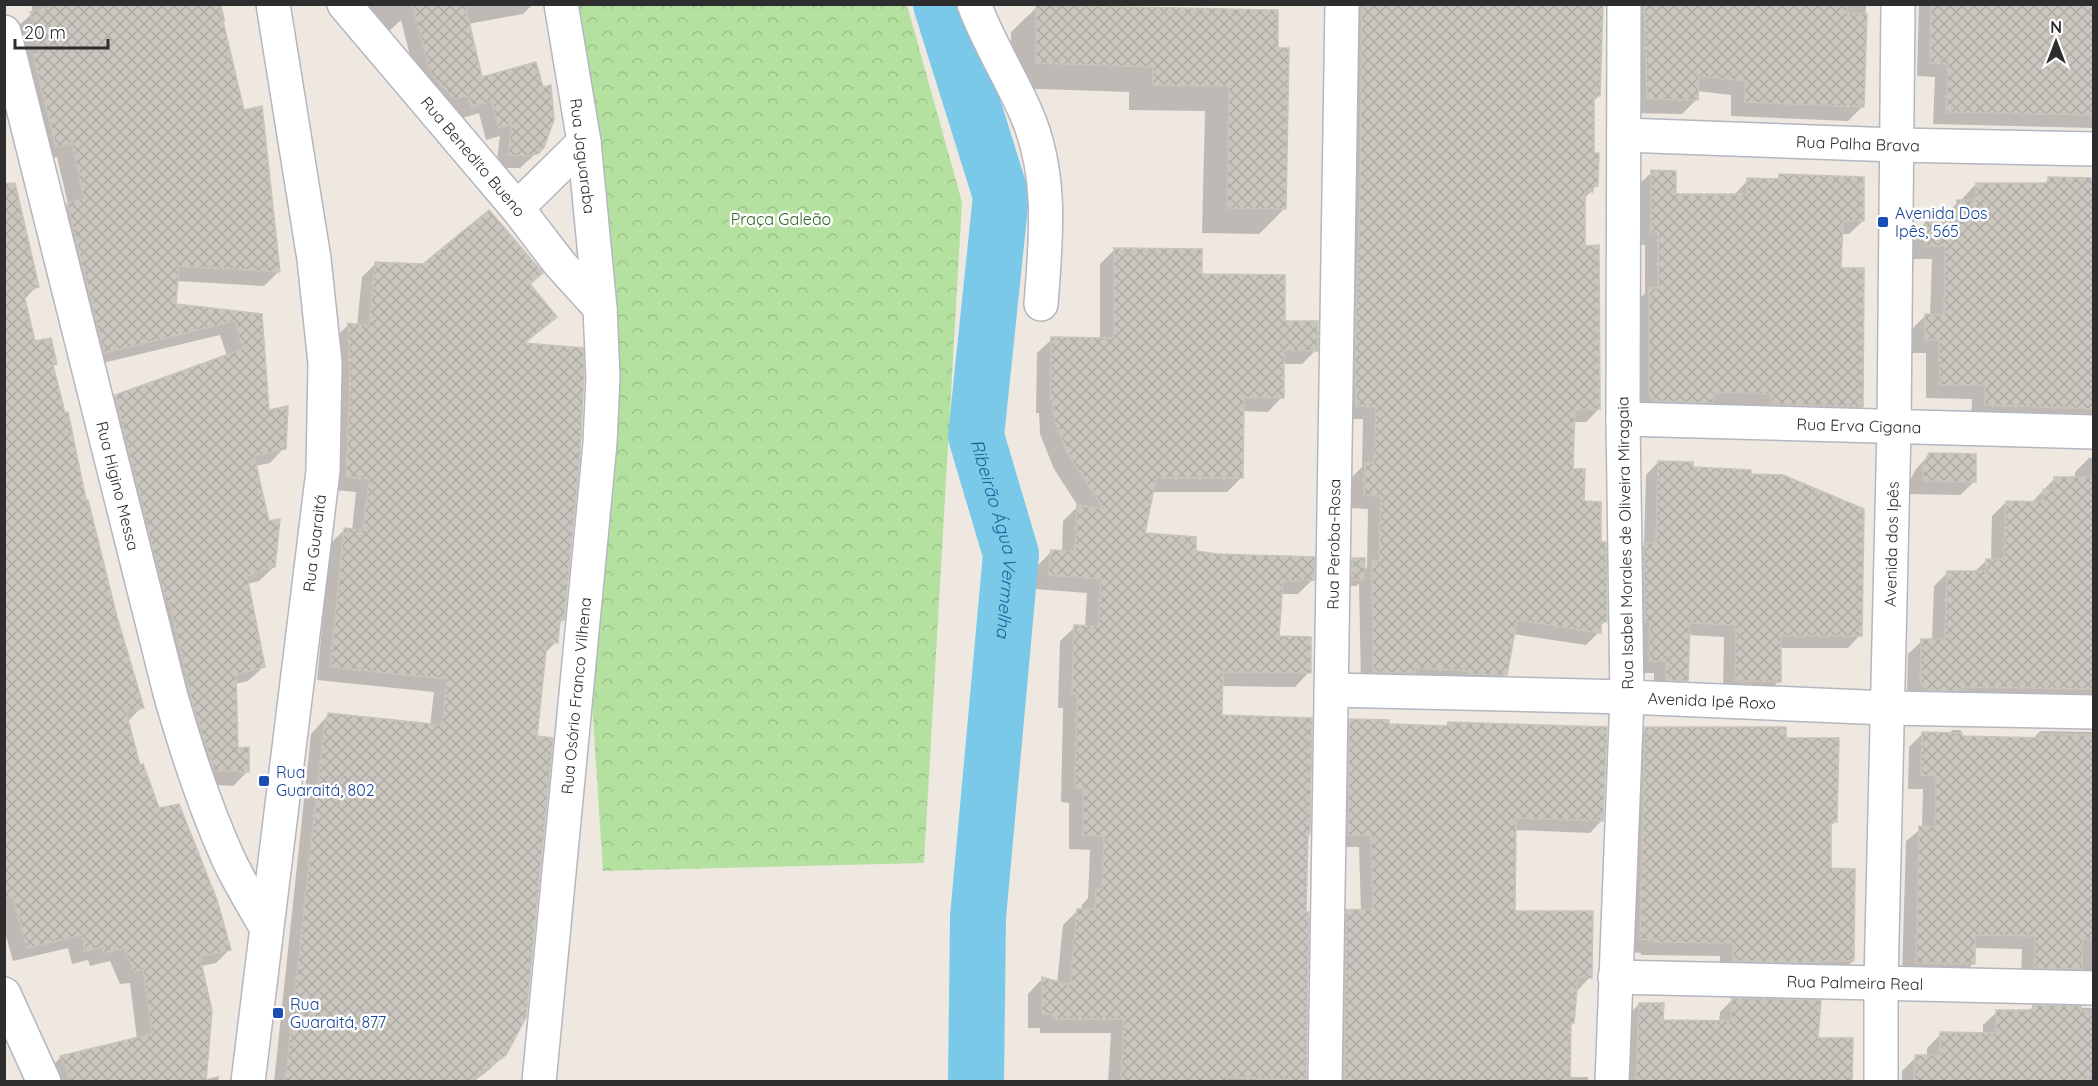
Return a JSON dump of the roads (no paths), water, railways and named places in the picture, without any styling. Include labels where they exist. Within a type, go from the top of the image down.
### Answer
[{"type":"street","name":"Rua Guaraitá","points":[[248,1082],[323,471],[325,363],[314,259],[273,4]]},
{"type":"street","name":"Rua Benedito Bueno","points":[[345,4],[518,208],[560,264],[600,308]]},
{"type":"street","name":"Rua Jaguaraba","points":[[561,4],[584,142],[600,308]]},
{"type":"street","points":[[974,4],[1027,114],[1042,158],[1047,201],[1041,304]]},
{"type":"street","name":"Rua Peroba-Rosa","points":[[1325,1082],[1342,4]]},
{"type":"street","name":"Rua Isabel Morales de Oliveira Miragaia","points":[[1612,1082],[1627,698],[1623,419],[1624,4]]},
{"type":"street","name":"Avenida dos Ipês","points":[[1881,1082],[1881,983],[1894,427],[1898,4]]},
{"type":"street","name":"Rua Higino Messa","points":[[4,32],[170,693],[190,763],[229,859],[266,927]]},
{"type":"street","name":"Rua Palha Brava","points":[[1624,135],[1896,145],[2094,149]]},
{"type":"street","points":[[518,208],[584,142]]},
{"type":"street","name":"Rua Osório Franco Vilhena","points":[[538,1080],[600,443],[603,377],[600,308]]},
{"type":"street","name":"Rua Erva Cigana","points":[[1623,419],[2094,432]]},
{"type":"street","name":"Avenida Ipê Roxo","points":[[1331,690],[1888,708],[2094,712]]},
{"type":"street","name":"Rua Palmeira Real","points":[[1615,977],[2094,988]]},
{"type":"street","points":[[4,994],[27,1065]]},
{"type":"waterway","name":"Ribeirão Água Vermelha","points":[[941,4],[1001,196],[976,436],[1011,554],[978,917],[976,1082]]},
{"type":"place","name":"Avenida Dos Ipês, 565","points":[[1883,222]]},
{"type":"place","name":"Rua Guaraitá, 802","points":[[264,781]]},
{"type":"place","name":"Rua Guaraitá, 877","points":[[278,1013]]},
{"type":"park label","name":"Praça Galeão","points":[[781,219]]}]
